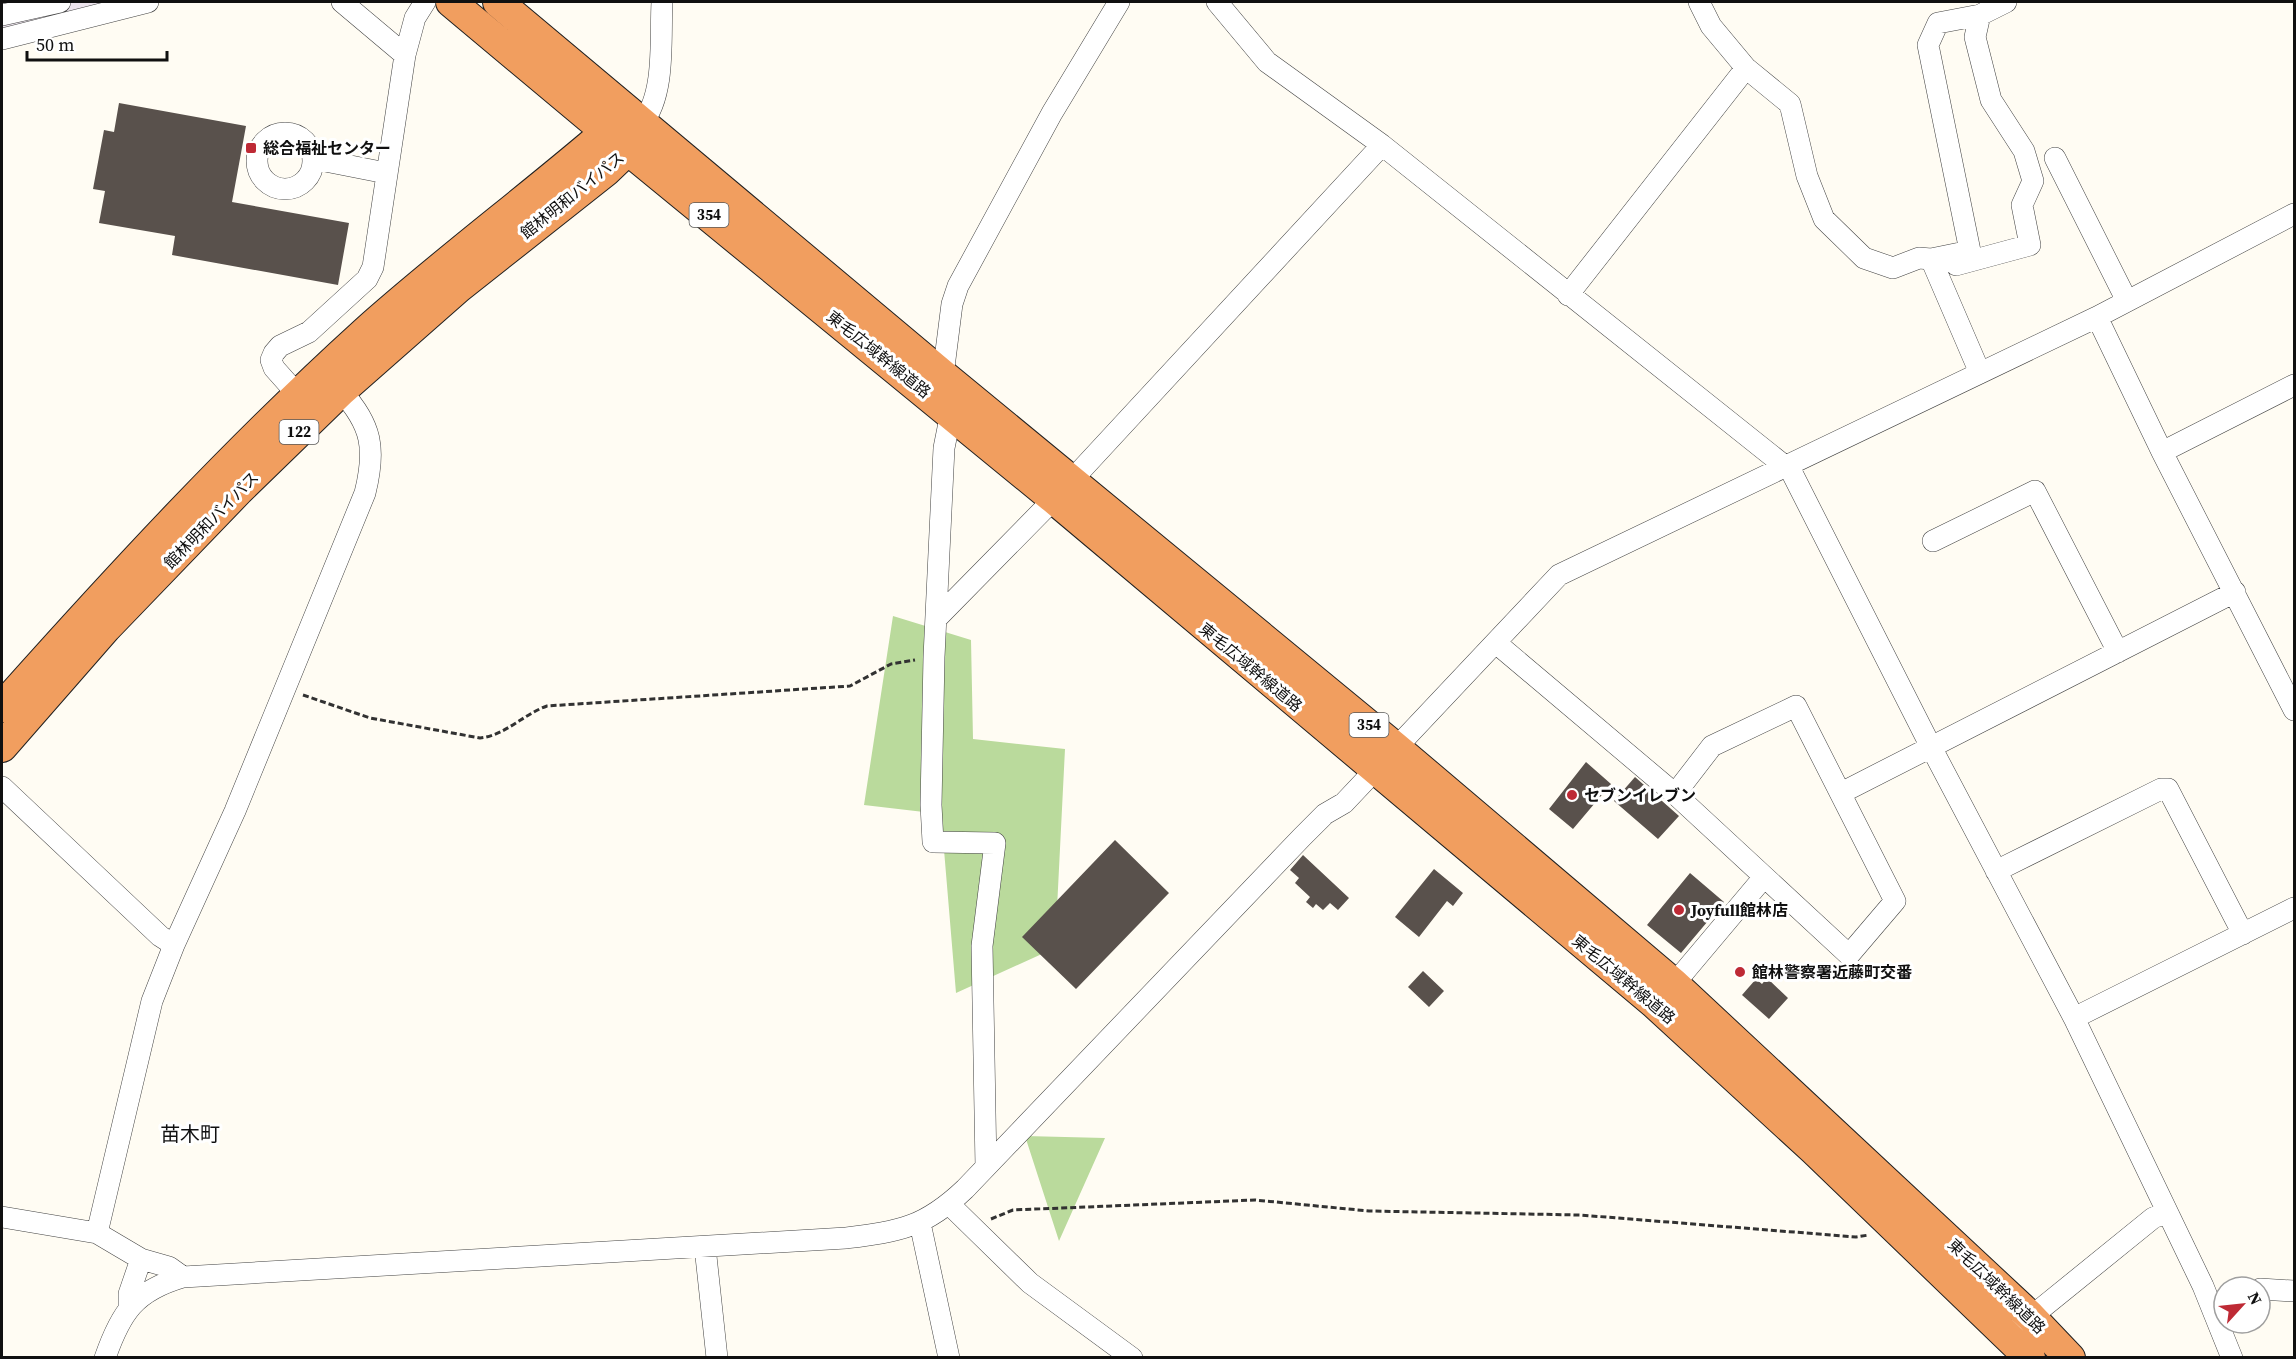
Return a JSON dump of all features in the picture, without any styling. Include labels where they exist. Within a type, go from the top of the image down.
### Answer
[{"type":"highway","name":"東毛広域幹線道路","points":[[451,2],[617,141],[951,413],[1063,490],[1395,747],[1674,984],[2023,1337]]},
{"type":"highway","name":"東毛広域幹線道路","points":[[498,2],[943,375],[1063,490],[1374,770],[1654,1003],[1897,1229],[2023,1337],[2070,1358]]},
{"type":"highway","name":"館林明和バイパス","points":[[2,707],[98,600],[298,395],[441,266],[642,123]]},
{"type":"highway","name":"館林明和バイパス","points":[[2,747],[115,620],[239,490],[341,391],[458,288],[598,178],[617,141]]},
{"type":"street","points":[[2,15],[60,2]]},
{"type":"street","points":[[2,39],[148,2]]},
{"type":"street","points":[[342,2],[405,55]]},
{"type":"street","points":[[298,395],[274,368],[272,360],[274,353],[280,346],[309,332],[367,279],[372,267],[405,55],[415,18],[425,2]]},
{"type":"street","points":[[642,123],[650,114],[656,96],[662,2]]},
{"type":"street","points":[[943,375],[952,304],[958,286],[1052,113],[1119,2]]},
{"type":"street","points":[[1217,2],[1267,62],[1382,145],[1791,471],[1931,747],[2074,1018],[2167,1212],[2212,1284]]},
{"type":"street","points":[[1699,2],[1710,26],[1746,68],[1790,104],[1807,176],[1824,219],[1864,258],[1893,268],[1919,258],[1934,265],[2030,245],[2022,206],[2033,181],[2024,151],[1991,100],[1975,37],[1980,15]]},
{"type":"street","points":[[1934,265],[1970,251],[1928,45],[1938,23],[1980,15],[2006,2]]},
{"type":"street","points":[[1568,295],[1746,68]]},
{"type":"street","points":[[937,618],[1063,490],[1382,145]]},
{"type":"street","points":[[2055,158],[2127,301]]},
{"type":"street","points":[[315,159],[386,173]]},
{"type":"street","points":[[105,1358],[120,1318],[129,1306],[158,1286],[183,1277],[846,1238],[920,1224],[949,1204],[986,1167],[1302,837],[1325,814],[1344,802],[1559,575],[2097,317],[2295,214]]},
{"type":"street","points":[[1934,265],[1980,373]]},
{"type":"street","points":[[2097,317],[2162,452],[2295,710]]},
{"type":"street","points":[[97,1233],[149,1011],[174,945],[199,893],[286,689],[361,502],[370,473],[372,455],[369,435],[359,411],[341,391]]},
{"type":"street","points":[[2162,452],[2292,392]]},
{"type":"street","points":[[951,413],[944,448],[934,657],[931,806],[933,842],[995,843],[982,946],[986,1167]]},
{"type":"street","points":[[1933,541],[2035,491],[2118,652]]},
{"type":"street","points":[[1841,793],[2235,592]]},
{"type":"street","points":[[1496,643],[1675,794],[1850,955],[1895,901],[1796,706],[1712,746],[1675,794]]},
{"type":"street","points":[[2,786],[160,936],[174,945]]},
{"type":"street","points":[[1996,871],[2161,789],[2168,789],[2174,796],[2243,934]]},
{"type":"street","points":[[1674,984],[1764,877]]},
{"type":"street","points":[[2074,1018],[2295,908]]},
{"type":"street","points":[[949,1204],[1030,1283],[1132,1358]]},
{"type":"street","points":[[2023,1337],[2153,1218],[2167,1212]]},
{"type":"street","points":[[2,1217],[97,1233],[141,1259],[169,1267],[183,1277]]},
{"type":"street","points":[[920,1224],[949,1358]]},
{"type":"street","points":[[705,1247],[717,1358]]},
{"type":"street","points":[[129,1306],[129,1294],[141,1259]]},
{"type":"street","points":[[2272,1289],[2295,1290]]},
{"type":"street","points":[[2226,1335],[2232,1358]]},
{"type":"path","points":[[286,689],[370,718],[480,738],[489,737],[536,710],[548,706],[850,686],[891,664],[934,657]]},
{"type":"path","points":[[972,1227],[1012,1210],[1255,1200],[1369,1211],[1580,1215],[1856,1237],[1897,1229]]},
{"type":"shaded area","points":[[2,2],[118,2],[2,28]]},
{"type":"green space","points":[[893,616],[971,640],[973,739],[1065,749],[1055,948],[956,993],[941,814],[864,805]]},
{"type":"green space","points":[[1025,1136],[1105,1138],[1059,1241]]},
{"type":"building","points":[[119,103],[246,126],[232,202],[349,223],[338,285],[172,255],[175,236],[99,223],[105,191],[93,189],[104,130],[114,132]]},
{"type":"building","points":[[1586,762],[1611,784],[1573,829],[1549,809]]},
{"type":"building","points":[[1635,777],[1679,816],[1658,839],[1614,801]]},
{"type":"building","points":[[1115,840],[1169,893],[1076,989],[1022,937]]},
{"type":"building","points":[[1303,855],[1349,898],[1338,910],[1330,903],[1323,910],[1316,904],[1313,908],[1306,902],[1310,897],[1295,883],[1299,878],[1290,870]]},
{"type":"building","points":[[1434,869],[1463,893],[1453,906],[1447,901],[1419,937],[1395,917]]},
{"type":"building","points":[[1690,873],[1724,902],[1681,953],[1647,925]]},
{"type":"building","points":[[1423,971],[1444,991],[1429,1007],[1408,987]]},
{"type":"building","points":[[1767,978],[1788,998],[1769,1019],[1742,995],[1756,979],[1762,984]]},
{"type":"place","name":"総合福祉センター","points":[[251,148]]},
{"type":"place","name":"セブンイレブン","points":[[1572,795]]},
{"type":"place","name":"Joyfull館林店","points":[[1679,910]]},
{"type":"place","name":"館林警察署近藤町交番","points":[[1740,972]]},
{"type":"district","name":"苗木町","points":[[190,1134]]}]
